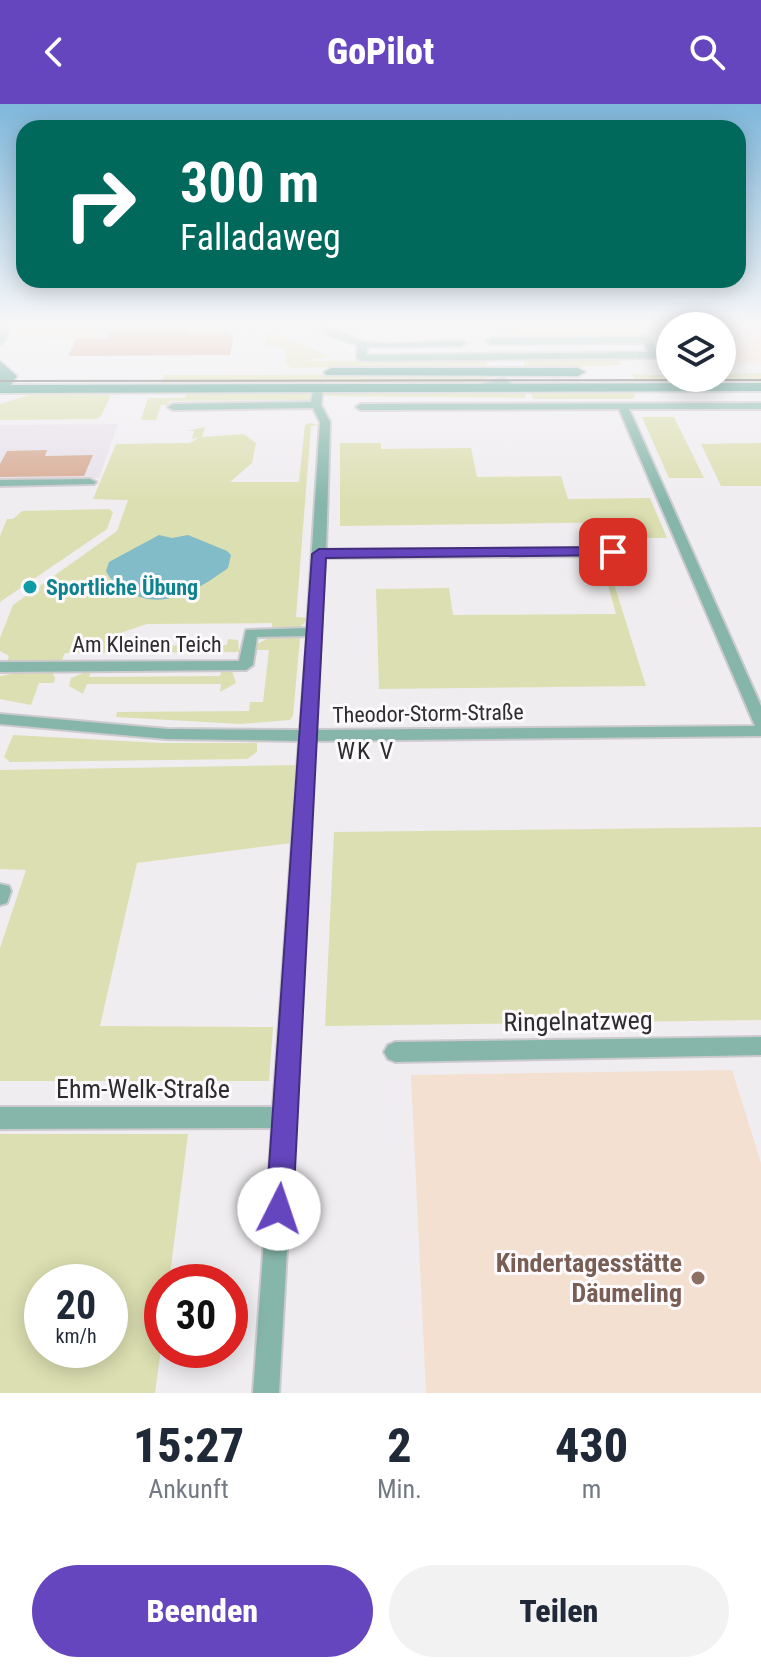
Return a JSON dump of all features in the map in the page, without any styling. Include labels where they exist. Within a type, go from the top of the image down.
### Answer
[{"type":"main road","points":[[0,388],[318,387],[449,390],[474,383]]},
{"type":"main road","points":[[679,383],[761,387]]},
{"type":"street","points":[[266,1393],[315,632],[325,422],[316,405],[318,387]]},
{"type":"street","points":[[173,407],[316,405]]},
{"type":"street","points":[[622,405],[761,723]]},
{"type":"street","points":[[361,407],[761,406]]},
{"type":"street","points":[[0,483],[90,482]]},
{"type":"street","points":[[319,554],[620,552]]},
{"type":"street","name":"Am Kleinen Teich","points":[[0,667],[246,665],[251,633],[315,632]]},
{"type":"street","name":"Theodor-Storm-Straße","points":[[0,719],[167,734],[308,736],[761,731]]},
{"type":"street","name":"Ringelnatzweg","points":[[395,1052],[761,1046]]},
{"type":"street","name":"Ehm-Welk-Straße","points":[[0,1118],[286,1117]]},
{"type":"shaded area","points":[[118,424],[99,478],[0,478],[0,425]]},
{"type":"shaded area","points":[[732,1070],[761,1163],[761,1393],[426,1393],[411,1075]]},
{"type":"green space","points":[[161,383],[474,383],[472,384]]},
{"type":"green space","points":[[633,391],[635,397],[629,399],[533,399],[531,393]]},
{"type":"green space","points":[[187,392],[306,392],[311,396],[309,402],[294,404],[294,400],[170,401],[168,405],[161,405],[156,420],[141,420],[148,398],[185,398]]},
{"type":"green space","points":[[326,392],[525,394],[526,398],[323,396]]},
{"type":"green space","points":[[29,395],[111,395],[101,416],[96,419],[0,420],[0,404]]},
{"type":"green space","points":[[642,417],[674,417],[704,478],[669,478]]},
{"type":"green space","points":[[305,425],[319,425],[311,426],[296,617],[308,618],[301,626],[272,630],[272,623],[147,624],[117,634],[114,646],[227,645],[228,639],[238,640],[239,652],[65,653],[61,662],[7,662],[9,656],[0,651],[0,638],[13,605],[117,531],[128,500],[93,499],[116,444],[190,443],[200,437],[192,439],[194,431],[187,431],[205,427],[202,437],[244,434],[256,443],[252,463],[230,482],[299,482]]},
{"type":"green space","points":[[340,443],[381,443],[381,449],[471,448],[477,477],[561,476],[568,499],[650,498],[667,538],[643,538],[636,522],[340,526]]},
{"type":"green space","points":[[761,443],[761,486],[721,486],[701,444]]},
{"type":"green space","points":[[109,509],[113,512],[107,529],[0,602],[0,536],[7,519],[13,519],[22,511]]},
{"type":"green space","points":[[603,567],[610,571],[646,686],[379,689],[376,589],[449,588],[453,615],[616,614]]},
{"type":"green space","points":[[268,638],[300,638],[293,716],[290,720],[240,724],[116,717],[117,712],[249,711],[250,702],[263,702],[269,650],[255,650],[256,645]]},
{"type":"green space","points":[[222,669],[232,671],[236,683],[220,692],[221,684],[87,684],[83,694],[69,686],[71,678],[91,670],[89,677],[220,676]]},
{"type":"green space","points":[[52,672],[54,683],[39,683],[31,705],[0,699],[0,676]]},
{"type":"green space","points":[[13,735],[160,743],[257,743],[257,752],[247,759],[10,762],[4,757]]},
{"type":"green space","points":[[298,765],[291,843],[137,863],[100,1026],[273,1027],[269,1081],[0,1081],[0,948],[26,870],[0,869],[0,770]]},
{"type":"green space","points":[[761,827],[761,1020],[325,1026],[334,832]]},
{"type":"green space","points":[[0,1134],[188,1134],[171,1264],[144,1264],[144,1368],[158,1368],[155,1393],[0,1393]]},
{"type":"water","points":[[159,535],[172,538],[188,535],[227,551],[231,555],[228,568],[193,590],[168,599],[142,598],[113,581],[106,571],[109,562]]},
{"type":"building","points":[[47,450],[45,456],[93,455],[84,476],[0,477],[0,464],[7,451]]},
{"type":"place","name":"Sportliche Übung","points":[[30,587]]},
{"type":"place","name":"Kindertagesstätte Däumeling","points":[[698,1278]]},
{"type":"district","name":"WK V","points":[[366,751]]},
{"type":"route","points":[[279,1209],[319,554],[613,552]]}]
